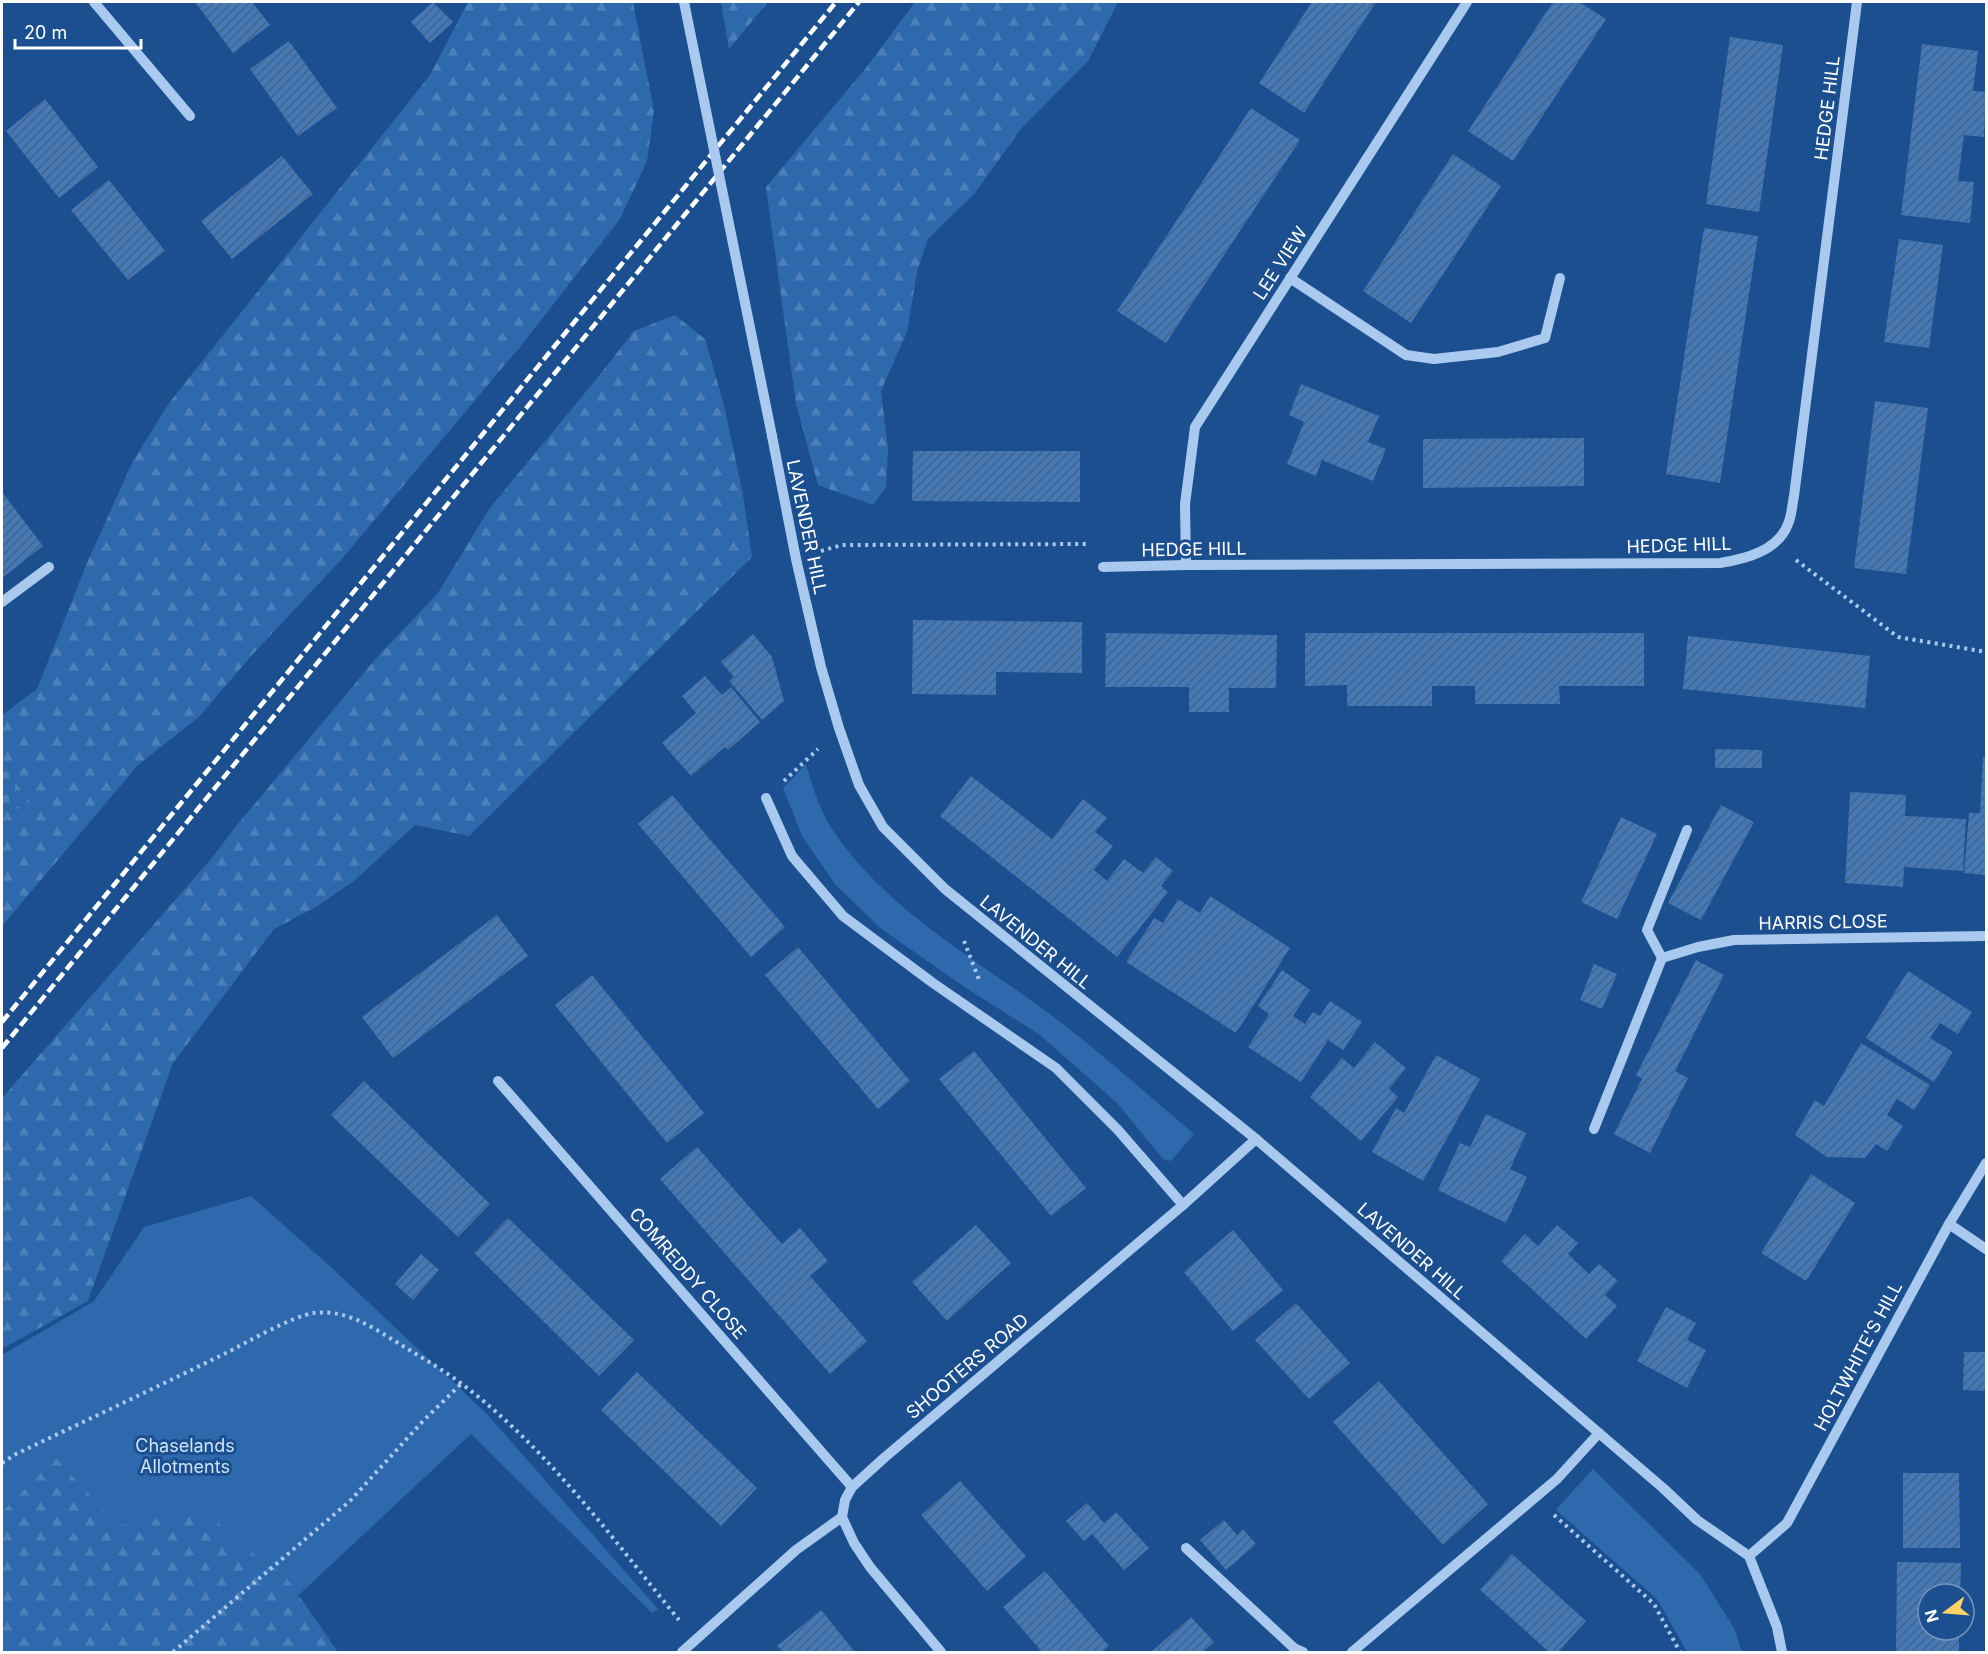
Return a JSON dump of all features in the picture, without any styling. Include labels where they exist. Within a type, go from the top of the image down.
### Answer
[{"type":"street","points":[[94,2],[190,116]]},
{"type":"street","name":"LAVENDER HILL","points":[[684,2],[796,559],[822,667],[839,728],[859,785],[884,827],[945,889],[1256,1139],[1663,1488],[1697,1520],[1749,1556]]},
{"type":"street","name":"LEE VIEW","points":[[1186,565],[1185,504],[1195,427],[1467,2]]},
{"type":"street","name":"HEDGE HILL","points":[[1103,567],[1720,563],[1750,557],[1774,543],[1788,526],[1794,496],[1857,2]]},
{"type":"street","points":[[1290,278],[1406,355],[1434,359],[1498,352],[1545,338],[1560,278]]},
{"type":"street","points":[[2,602],[49,567]]},
{"type":"street","points":[[766,798],[792,856],[843,916],[1056,1068],[1118,1130],[1183,1206]]},
{"type":"street","points":[[1594,1129],[1662,958],[1647,930],[1687,830]]},
{"type":"street","name":"HARRIS CLOSE","points":[[1662,958],[1698,947],[1734,940],[1986,936]]},
{"type":"street","name":"COMREDDY CLOSE","points":[[498,1081],[852,1487]]},
{"type":"street","name":"SHOOTERS ROAD","points":[[842,1517],[845,1500],[852,1487],[1183,1206],[1256,1139]]},
{"type":"street","name":"HOLTWHITE'S HILL","points":[[1749,1556],[1787,1523],[1949,1224],[1986,1163]]},
{"type":"street","points":[[1949,1224],[1986,1249]]},
{"type":"street","points":[[1352,1653],[1557,1479],[1599,1433]]},
{"type":"street","points":[[682,1653],[796,1550],[842,1517],[854,1543],[870,1567],[941,1653]]},
{"type":"street","points":[[1186,1548],[1294,1648],[1303,1653]]},
{"type":"street","points":[[1749,1556],[1777,1627],[1782,1653]]},
{"type":"path","points":[[1774,543],[1898,637],[1986,652]]},
{"type":"path","points":[[796,559],[842,545],[1097,544],[1097,567],[1103,567]]},
{"type":"path","points":[[766,798],[839,728]]},
{"type":"path","points":[[945,889],[997,1027]]},
{"type":"path","points":[[2,1463],[16,1454],[286,1323],[312,1313],[332,1312],[359,1320],[462,1383],[496,1412],[552,1467],[608,1531],[696,1641]]},
{"type":"path","points":[[173,1653],[350,1501],[423,1421],[462,1383]]},
{"type":"path","points":[[1548,1510],[1654,1604],[1680,1653]]},
{"type":"green space","points":[[468,2],[633,2],[654,111],[647,161],[620,219],[523,343],[341,560],[251,656],[199,717],[138,765],[2,926],[2,715],[37,689],[87,563],[133,461],[169,403],[430,75]]},
{"type":"green space","points":[[721,2],[768,2],[729,49]]},
{"type":"green space","points":[[915,2],[1118,2],[1088,61],[1020,130],[975,193],[928,239],[917,272],[907,332],[881,391],[888,449],[886,487],[873,505],[818,485],[796,404],[766,187],[866,68]]},
{"type":"green space","points":[[675,315],[705,339],[724,405],[743,495],[752,557],[469,836],[415,825],[354,881],[316,907],[274,929],[173,1063],[88,1301],[2,1349],[2,1098],[211,859],[379,655],[438,593],[489,509],[634,331]]},
{"type":"green space","points":[[806,764],[818,801],[831,827],[858,863],[882,888],[936,933],[1069,1029],[1194,1134],[1171,1161],[1163,1159],[1117,1103],[1040,1035],[963,986],[880,928],[835,884],[802,836],[783,788]]},
{"type":"green space","points":[[2,765],[33,806],[2,811]]},
{"type":"green space","name":"Chaselands Allotments","points":[[251,1196],[333,1269],[487,1414],[658,1609],[652,1613],[471,1434],[302,1592],[220,1652],[2,1652],[2,1355],[94,1301],[144,1227]]},
{"type":"green space","points":[[56,1458],[118,1526],[209,1510],[227,1534],[286,1577],[338,1652],[2,1652],[2,1512]]},
{"type":"green space","points":[[1593,1469],[1700,1574],[1734,1628],[1742,1652],[1687,1652],[1657,1599],[1556,1510]]},
{"type":"building","points":[[195,2],[252,2],[270,25],[233,53]]},
{"type":"building","points":[[433,2],[453,22],[430,43],[411,22]]},
{"type":"building","points":[[1312,2],[1376,2],[1304,113],[1259,83]]},
{"type":"building","points":[[1553,2],[1579,2],[1606,19],[1513,161],[1468,131]]},
{"type":"building","points":[[1730,37],[1783,45],[1759,212],[1706,204]]},
{"type":"building","points":[[289,41],[337,108],[298,136],[250,69]]},
{"type":"building","points":[[1922,44],[1978,51],[1973,91],[1986,92],[1984,137],[1964,135],[1958,181],[1974,182],[1970,223],[1901,215]]},
{"type":"building","points":[[45,99],[98,167],[59,198],[6,131]]},
{"type":"building","points":[[1251,108],[1300,140],[1166,343],[1117,311]]},
{"type":"building","points":[[1453,154],[1501,186],[1411,323],[1363,291]]},
{"type":"building","points":[[282,156],[313,194],[232,259],[201,221]]},
{"type":"building","points":[[109,180],[165,251],[128,280],[71,210]]},
{"type":"building","points":[[1704,228],[1758,236],[1720,483],[1666,474]]},
{"type":"building","points":[[1899,239],[1943,245],[1929,348],[1884,342]]},
{"type":"building","points":[[1301,384],[1379,416],[1368,442],[1386,449],[1373,481],[1322,460],[1316,476],[1287,464],[1304,422],[1289,415]]},
{"type":"building","points":[[1875,401],[1928,408],[1906,574],[1854,568]]},
{"type":"building","points":[[1584,438],[1584,486],[1423,488],[1423,439]]},
{"type":"building","points":[[913,451],[1080,451],[1080,502],[912,501]]},
{"type":"building","points":[[2,492],[43,546],[2,578]]},
{"type":"building","points":[[913,620],[1082,622],[1082,673],[996,672],[996,695],[912,694]]},
{"type":"building","points":[[1106,633],[1277,635],[1276,688],[1229,688],[1229,712],[1189,712],[1189,687],[1105,687]]},
{"type":"building","points":[[1305,633],[1644,633],[1644,686],[1559,686],[1560,704],[1475,704],[1475,686],[1432,686],[1432,706],[1347,706],[1347,685],[1305,686]]},
{"type":"building","points":[[753,634],[772,657],[784,701],[762,720],[729,681],[734,677],[721,662]]},
{"type":"building","points":[[1688,636],[1870,656],[1865,708],[1683,689]]},
{"type":"building","points":[[705,676],[722,695],[731,687],[760,722],[728,750],[725,747],[691,776],[662,743],[696,713],[682,696]]},
{"type":"building","points":[[1715,749],[1762,750],[1762,768],[1715,768]]},
{"type":"building","points":[[1983,757],[1986,758],[1986,875],[1964,873],[1969,813],[1980,813]]},
{"type":"building","points":[[971,776],[1052,839],[1083,799],[1107,818],[1095,832],[1113,846],[1094,870],[1107,881],[1124,859],[1143,873],[1156,857],[1173,871],[1161,886],[1168,892],[1117,957],[940,816]]},
{"type":"building","points":[[1850,792],[1906,795],[1905,816],[1966,819],[1963,871],[1904,867],[1903,887],[1845,883]]},
{"type":"building","points":[[672,795],[785,927],[751,957],[638,824]]},
{"type":"building","points":[[1721,805],[1754,822],[1701,920],[1668,903]]},
{"type":"building","points":[[1621,817],[1657,834],[1617,919],[1581,902]]},
{"type":"building","points":[[1210,896],[1290,948],[1236,1033],[1126,962],[1154,918],[1163,923],[1178,899],[1200,913]]},
{"type":"building","points":[[497,915],[528,956],[393,1058],[362,1017]]},
{"type":"building","points":[[798,947],[910,1081],[878,1109],[765,975]]},
{"type":"building","points":[[1696,960],[1724,975],[1675,1071],[1688,1078],[1650,1153],[1614,1134],[1642,1079],[1636,1075]]},
{"type":"building","points":[[1594,964],[1617,974],[1602,1009],[1580,1000]]},
{"type":"building","points":[[1282,970],[1310,990],[1293,1016],[1305,1024],[1313,1012],[1320,1016],[1330,1001],[1362,1022],[1343,1050],[1328,1040],[1301,1082],[1248,1047],[1269,1014],[1258,1006]]},
{"type":"building","points":[[1908,971],[1972,1012],[1958,1034],[1940,1023],[1930,1038],[1953,1052],[1934,1082],[1866,1038]]},
{"type":"building","points":[[592,975],[704,1113],[667,1143],[555,1005]]},
{"type":"building","points":[[1375,1042],[1406,1068],[1389,1089],[1398,1097],[1361,1141],[1310,1097],[1342,1058],[1354,1068]]},
{"type":"building","points":[[1861,1043],[1930,1085],[1914,1110],[1897,1099],[1887,1115],[1903,1126],[1887,1151],[1876,1144],[1865,1158],[1827,1157],[1795,1135],[1815,1100],[1824,1106]]},
{"type":"building","points":[[974,1051],[1086,1188],[1051,1216],[939,1079]]},
{"type":"building","points":[[1436,1055],[1480,1079],[1423,1181],[1372,1152],[1396,1108],[1404,1113]]},
{"type":"building","points":[[364,1081],[490,1204],[458,1237],[331,1115]]},
{"type":"building","points":[[1486,1114],[1526,1133],[1510,1169],[1527,1177],[1506,1223],[1438,1190],[1460,1143],[1470,1147]]},
{"type":"building","points":[[697,1147],[782,1244],[800,1228],[828,1261],[810,1276],[867,1341],[830,1374],[660,1179]]},
{"type":"building","points":[[1811,1174],[1855,1203],[1806,1281],[1761,1253]]},
{"type":"building","points":[[508,1218],[634,1340],[599,1376],[474,1253]]},
{"type":"building","points":[[976,1225],[1011,1263],[947,1321],[912,1282]]},
{"type":"building","points":[[1557,1225],[1578,1243],[1568,1254],[1589,1274],[1599,1264],[1618,1281],[1605,1295],[1617,1306],[1586,1339],[1501,1261],[1525,1234],[1538,1246]]},
{"type":"building","points":[[1233,1230],[1283,1290],[1233,1331],[1184,1272]]},
{"type":"building","points":[[421,1254],[439,1270],[413,1300],[395,1284]]},
{"type":"building","points":[[1296,1303],[1350,1363],[1309,1399],[1255,1340]]},
{"type":"building","points":[[1666,1307],[1696,1323],[1687,1340],[1706,1350],[1687,1388],[1637,1361]]},
{"type":"building","points":[[1964,1352],[1986,1352],[1986,1391],[1963,1390]]},
{"type":"building","points":[[637,1372],[757,1488],[721,1526],[601,1410]]},
{"type":"building","points":[[1379,1381],[1488,1504],[1443,1545],[1333,1422]]},
{"type":"building","points":[[1903,1473],[1959,1473],[1960,1548],[1903,1548]]},
{"type":"building","points":[[960,1481],[1026,1556],[987,1591],[921,1515]]},
{"type":"building","points":[[1087,1503],[1104,1523],[1116,1512],[1149,1548],[1124,1570],[1092,1534],[1084,1541],[1066,1521]]},
{"type":"building","points":[[1224,1520],[1237,1535],[1243,1529],[1256,1544],[1226,1570],[1200,1540]]},
{"type":"building","points":[[1512,1554],[1586,1621],[1558,1652],[1549,1652],[1480,1590]]},
{"type":"building","points":[[1897,1562],[1961,1563],[1960,1582],[1916,1582],[1916,1642],[1959,1642],[1959,1652],[1896,1652]]},
{"type":"building","points":[[1045,1571],[1109,1646],[1102,1652],[1042,1652],[1003,1607]]},
{"type":"building","points":[[821,1610],[855,1652],[783,1652],[777,1646]]},
{"type":"building","points":[[1191,1617],[1214,1642],[1203,1652],[1151,1652]]},
{"type":"railway","points":[[2,1022],[836,2]]},
{"type":"railway","points":[[2,1048],[859,2]]}]
